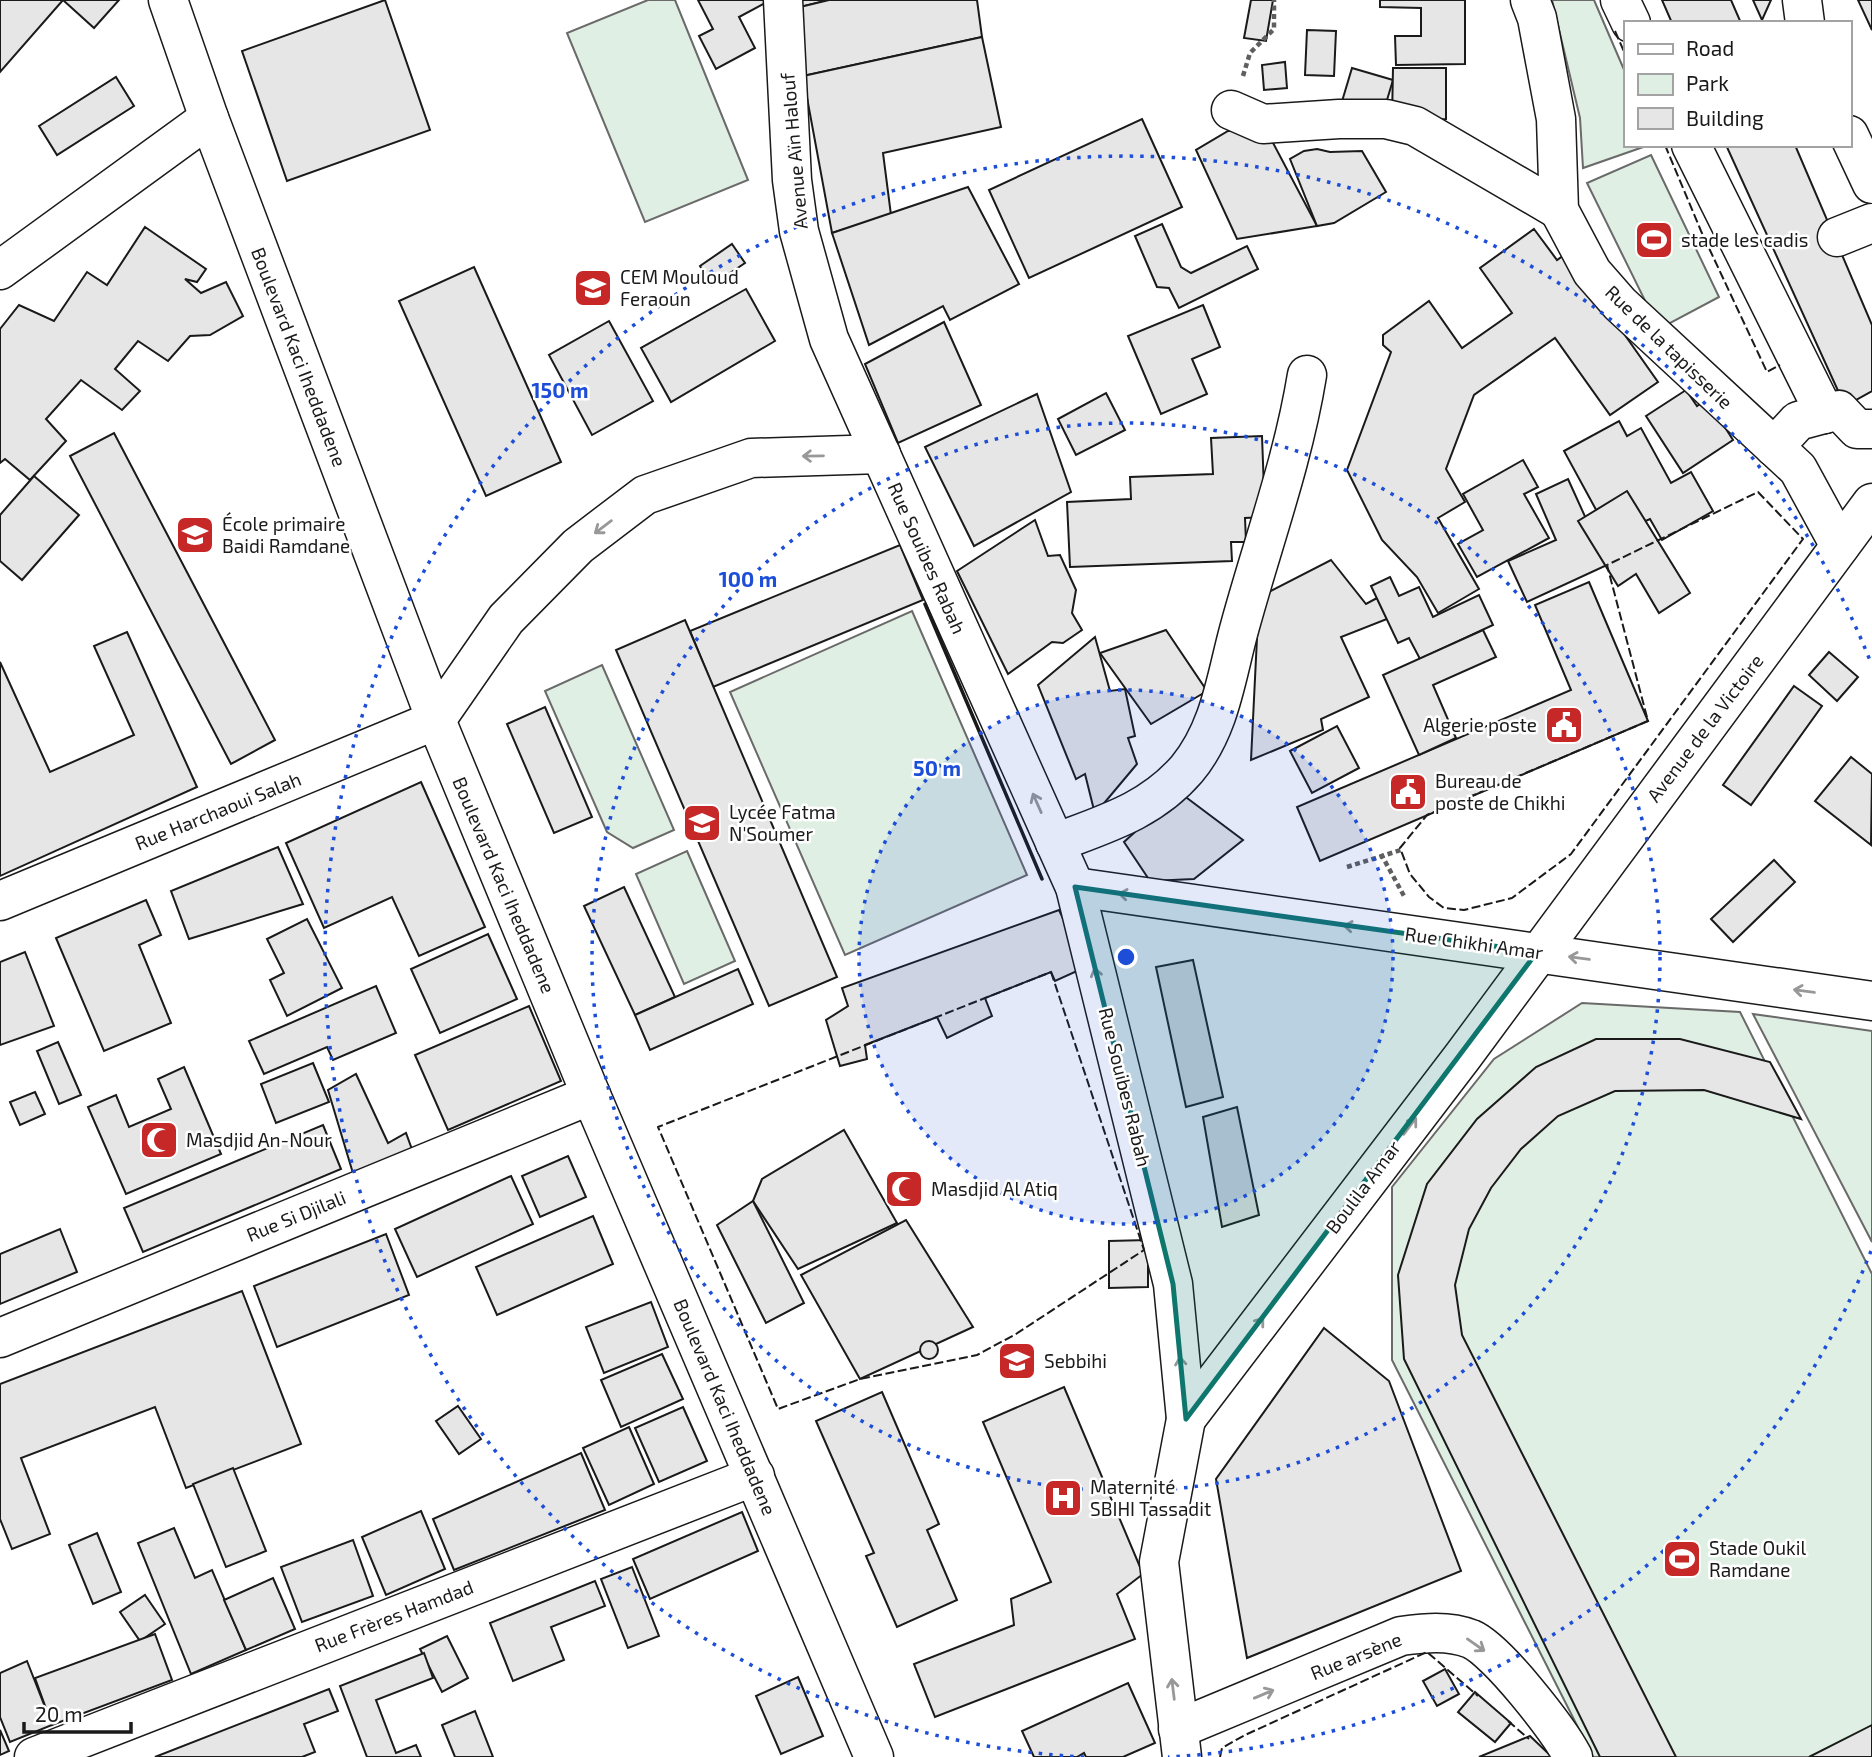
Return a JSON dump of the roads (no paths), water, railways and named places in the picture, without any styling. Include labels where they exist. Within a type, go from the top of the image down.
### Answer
[{"type":"street","name":"Boulevard Kaci Iheddadene","points":[[168,0],[209,118],[436,720],[591,1095],[874,1757]]},
{"type":"street","name":"Avenue Aïn Halouf","points":[[783,0],[792,180],[799,231],[830,339],[881,454]]},
{"type":"street","name":"Rue de la tapisserie","points":[[1530,0],[1538,18],[1556,119],[1559,210],[1592,272],[1619,304],[1798,469],[1840,546]]},
{"type":"street","points":[[1620,0],[1630,21]]},
{"type":"street","points":[[1802,0],[1805,21]]},
{"type":"street","points":[[1231,110],[1263,124],[1339,119],[1386,120],[1415,126],[1559,210]]},
{"type":"street","points":[[0,270],[209,118]]},
{"type":"street","points":[[1851,139],[1872,184]]},
{"type":"street","points":[[1692,147],[1825,414]]},
{"type":"street","points":[[1838,237],[1872,223]]},
{"type":"street","points":[[1055,844],[1139,811],[1186,770],[1202,747],[1216,720],[1240,625],[1273,524],[1298,427],[1307,375]]},
{"type":"street","points":[[1774,447],[1798,421],[1839,410],[1857,429],[1872,429]]},
{"type":"street","points":[[436,720],[506,619],[578,546],[645,495],[751,457],[881,454]]},
{"type":"street","name":"Rue Souibes Rabah","points":[[881,454],[1075,887],[1173,1284],[1186,1419],[1159,1562],[1180,1743]]},
{"type":"street","name":"Avenue de la Victoire","points":[[1537,952],[1872,503]]},
{"type":"street","name":"Rue Harchaoui Salah","points":[[0,901],[436,720]]},
{"type":"street","name":"Rue Chikhi Amar","points":[[1075,887],[1872,1001]]},
{"type":"street","name":"Boulila Amar","points":[[1186,1419],[1463,1056],[1537,952]]},
{"type":"street","name":"Rue Si Djilali","points":[[0,1338],[591,1095]]},
{"type":"street","name":"Rue Frères Hamdad","points":[[34,1757],[755,1476]]},
{"type":"street","name":"Rue arsène","points":[[1180,1743],[1401,1636],[1436,1632],[1472,1640],[1537,1703],[1573,1757]]},
{"type":"place","name":"stade les cadis","points":[[1654,240]]},
{"type":"place","name":"CEM Mouloud Feraoun","points":[[593,288]]},
{"type":"place","name":"École primaire Baidi Ramdane","points":[[195,535]]},
{"type":"place","name":"Algerie poste","points":[[1564,725]]},
{"type":"place","name":"Bureau de poste de Chikhi","points":[[1408,792]]},
{"type":"place","name":"Lycée Fatma N'Soumer","points":[[702,823]]},
{"type":"place","name":"Masdjid An-Nour","points":[[159,1140]]},
{"type":"place","name":"Masdjid Al Atiq","points":[[904,1189]]},
{"type":"place","name":"Sebbihi","points":[[1017,1361]]},
{"type":"place","name":"Maternité SBIHI Tassadit","points":[[1063,1498]]},
{"type":"place","name":"Stade Oukil Ramdane","points":[[1682,1559]]}]
